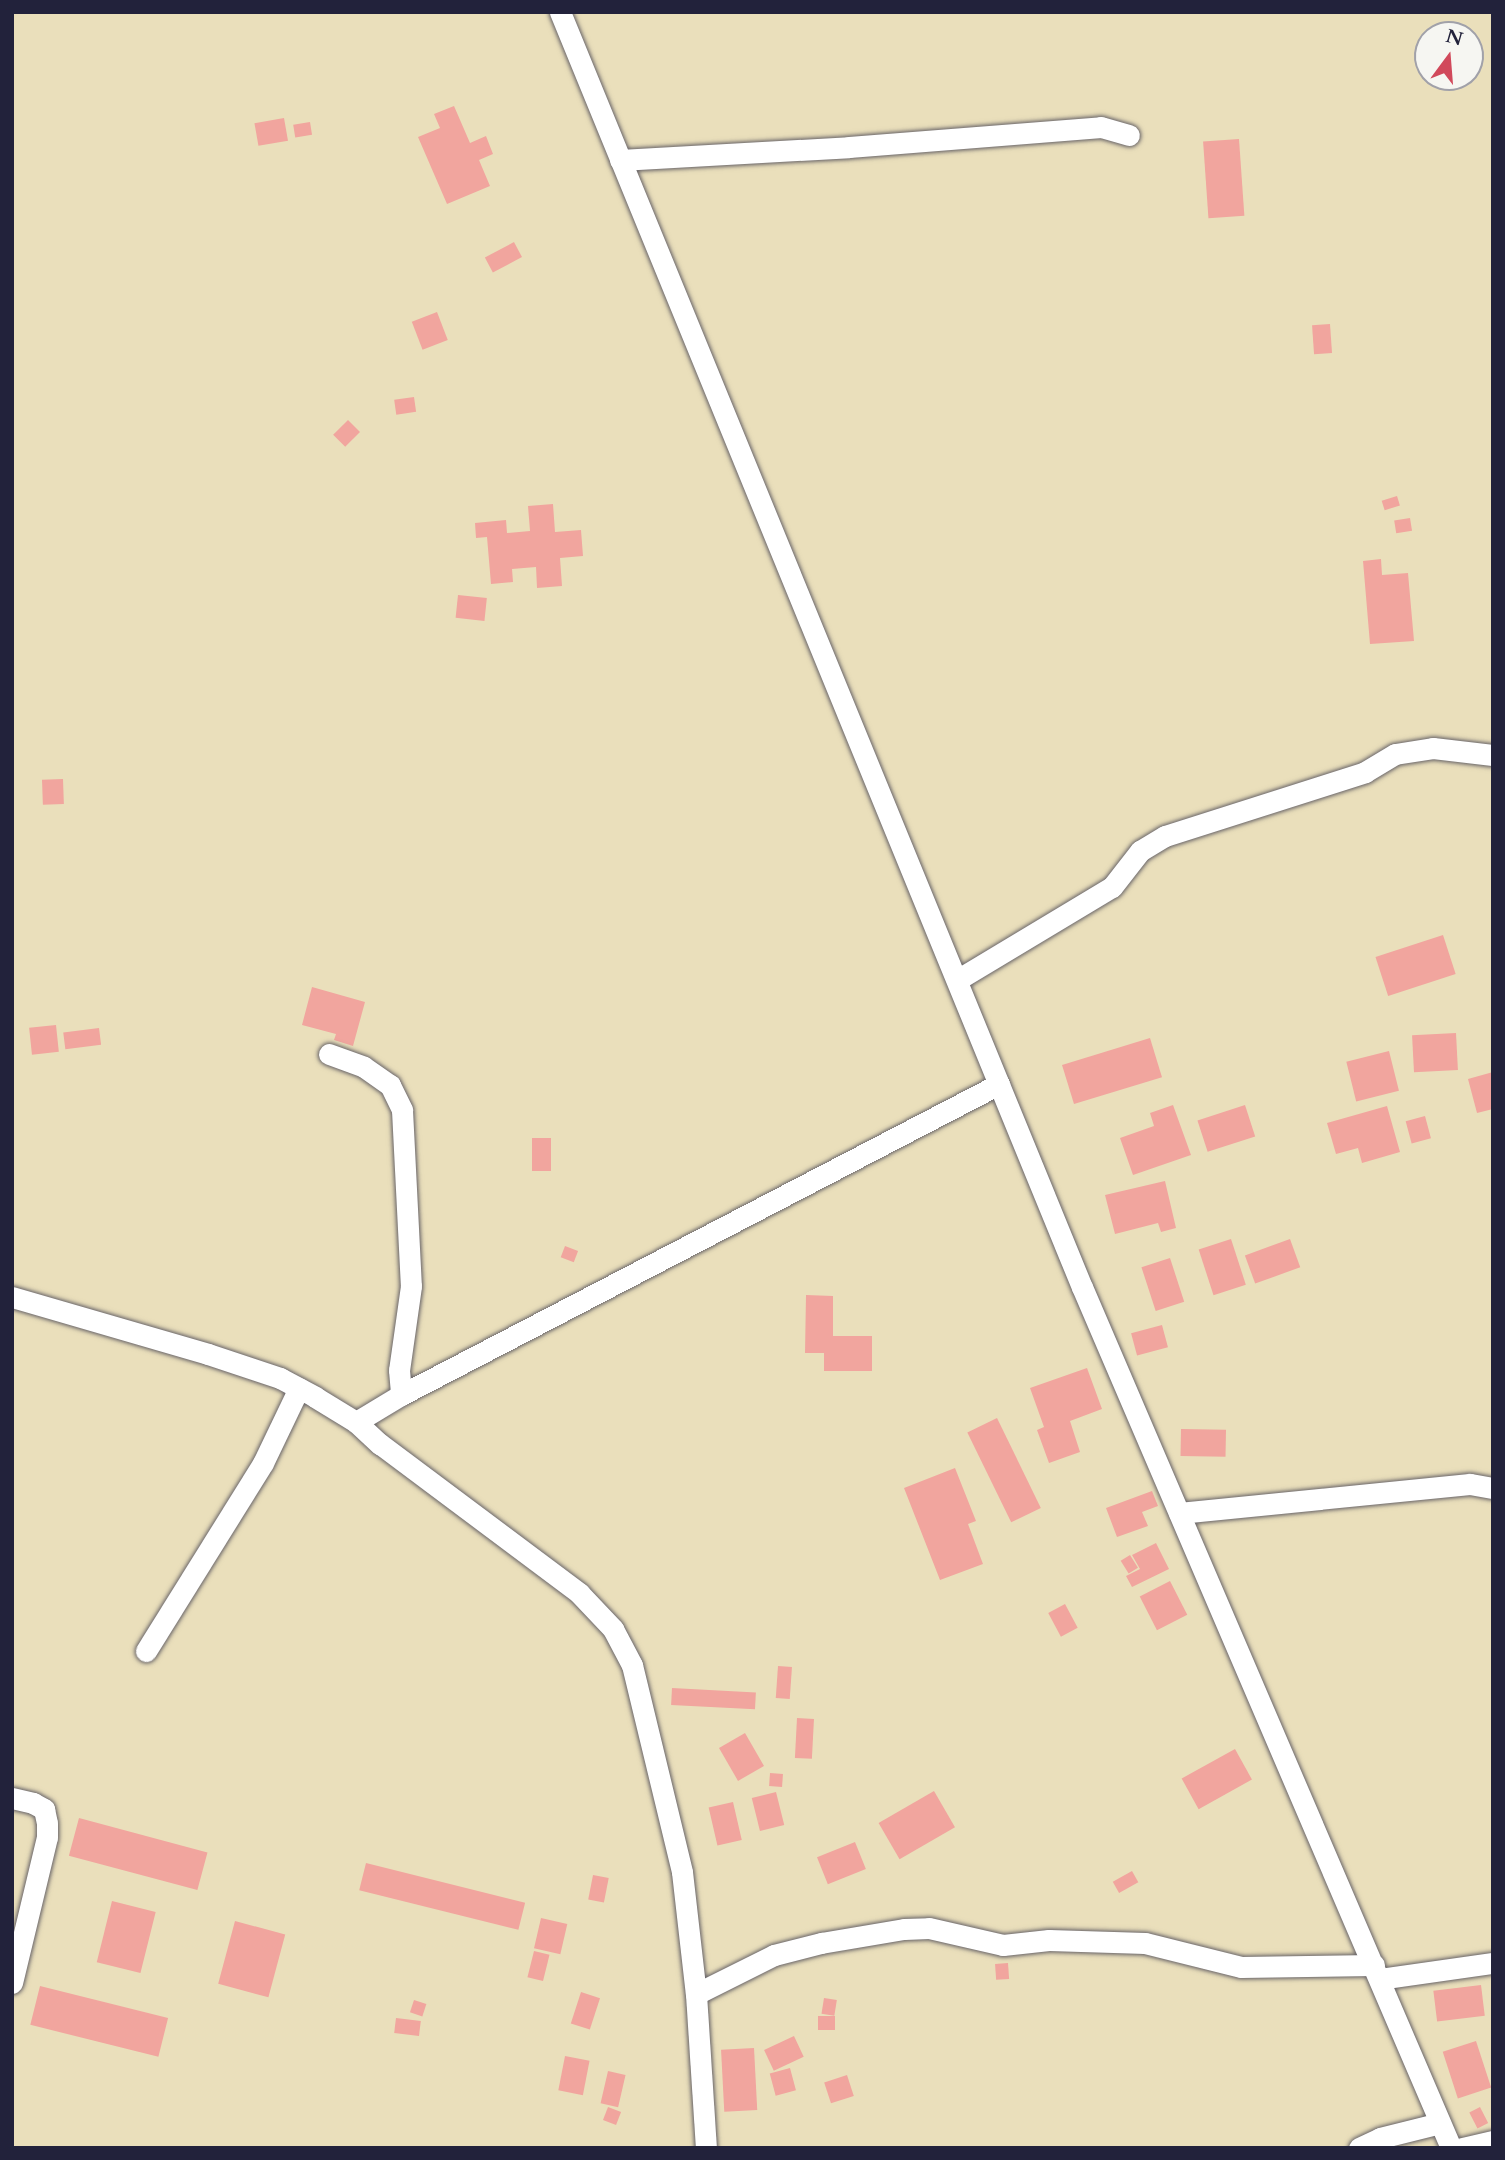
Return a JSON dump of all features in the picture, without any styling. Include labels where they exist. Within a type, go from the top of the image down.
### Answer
[{"type":"street","points":[[560,12],[999,1084],[1451,2148]]},
{"type":"street","points":[[620,160],[863,146],[1101,127],[1129,135]]},
{"type":"street","points":[[957,980],[1112,887],[1140,851],[1165,836],[1365,772],[1395,754],[1433,748],[1493,755]]},
{"type":"street","points":[[329,1054],[364,1067],[390,1085],[402,1110],[411,1286],[399,1370],[401,1395]]},
{"type":"street","points":[[356,1422],[401,1395],[999,1084]]},
{"type":"street","points":[[12,1297],[197,1350],[280,1378],[299,1388],[356,1422],[380,1444],[579,1593],[613,1629],[632,1665],[654,1748],[681,1872],[696,1994],[706,2148]]},
{"type":"street","points":[[146,1651],[263,1463],[299,1388]]},
{"type":"street","points":[[1179,1513],[1470,1484],[1493,1488]]},
{"type":"street","points":[[12,1798],[33,1802],[44,1809],[47,1837],[12,1983]]},
{"type":"street","points":[[696,1994],[774,1955],[821,1943],[904,1929],[929,1928],[1003,1945],[1049,1940],[1144,1943],[1241,1968],[1377,1972],[1493,1963]]},
{"type":"street","points":[[1359,2148],[1380,2138],[1440,2123]]},
{"type":"street","points":[[1462,2148],[1493,2141]]},
{"type":"building","points":[[454,106],[470,143],[486,136],[493,154],[479,160],[490,186],[447,204],[418,137],[440,128],[434,114]]},
{"type":"building","points":[[284,118],[288,141],[258,146],[254,123]]},
{"type":"building","points":[[310,122],[312,135],[295,137],[293,125]]},
{"type":"building","points":[[1239,139],[1244,216],[1208,218],[1203,142]]},
{"type":"building","points":[[514,242],[522,257],[493,273],[485,257]]},
{"type":"building","points":[[437,312],[448,340],[423,350],[412,322]]},
{"type":"building","points":[[1330,324],[1332,353],[1314,354],[1312,325]]},
{"type":"building","points":[[414,397],[416,412],[396,415],[394,400]]},
{"type":"building","points":[[348,420],[360,432],[345,447],[333,435]]},
{"type":"building","points":[[1397,496],[1400,506],[1385,510],[1382,501]]},
{"type":"building","points":[[553,504],[555,532],[581,530],[583,556],[560,558],[562,586],[537,588],[536,567],[512,569],[513,582],[491,584],[487,537],[476,538],[475,523],[506,520],[507,533],[530,531],[528,506]]},
{"type":"building","points":[[1410,518],[1412,531],[1396,533],[1394,521]]},
{"type":"building","points":[[1381,559],[1382,575],[1408,573],[1414,641],[1370,644],[1363,561]]},
{"type":"building","points":[[458,595],[487,598],[484,621],[456,618]]},
{"type":"building","points":[[63,779],[64,804],[43,805],[42,780]]},
{"type":"building","points":[[1443,935],[1456,974],[1388,996],[1375,957]]},
{"type":"building","points":[[312,987],[365,1002],[353,1046],[334,1040],[336,1034],[302,1025]]},
{"type":"building","points":[[56,1025],[59,1052],[32,1055],[29,1028]]},
{"type":"building","points":[[99,1028],[101,1045],[65,1049],[63,1032]]},
{"type":"building","points":[[1456,1033],[1458,1070],[1414,1072],[1412,1035]]},
{"type":"building","points":[[1150,1038],[1162,1077],[1074,1104],[1062,1065]]},
{"type":"building","points":[[1389,1051],[1399,1091],[1356,1101],[1346,1062]]},
{"type":"building","points":[[1493,1072],[1493,1109],[1477,1113],[1468,1079]]},
{"type":"building","points":[[1173,1105],[1191,1155],[1133,1175],[1120,1138],[1154,1126],[1150,1113]]},
{"type":"building","points":[[1245,1105],[1255,1136],[1208,1152],[1197,1120]]},
{"type":"building","points":[[1387,1106],[1400,1152],[1362,1163],[1358,1148],[1336,1154],[1327,1123]]},
{"type":"building","points":[[1425,1116],[1431,1138],[1412,1143],[1406,1121]]},
{"type":"building","points":[[532,1138],[551,1138],[551,1171],[532,1171]]},
{"type":"building","points":[[1165,1181],[1176,1228],[1161,1232],[1158,1223],[1115,1234],[1105,1195]]},
{"type":"building","points":[[1231,1239],[1246,1285],[1213,1295],[1199,1250]]},
{"type":"building","points":[[1290,1239],[1300,1267],[1255,1284],[1245,1255]]},
{"type":"building","points":[[565,1246],[578,1251],[574,1262],[561,1257]]},
{"type":"building","points":[[1170,1258],[1184,1302],[1156,1311],[1141,1267]]},
{"type":"building","points":[[806,1295],[833,1296],[833,1336],[872,1336],[872,1371],[824,1371],[824,1353],[805,1353]]},
{"type":"building","points":[[1162,1325],[1168,1347],[1137,1355],[1131,1333]]},
{"type":"building","points":[[1087,1368],[1102,1409],[1070,1421],[1080,1452],[1049,1463],[1037,1430],[1044,1427],[1030,1388]]},
{"type":"building","points":[[997,1418],[1041,1508],[1011,1522],[967,1432]]},
{"type":"building","points":[[1181,1429],[1226,1430],[1226,1457],[1181,1456]]},
{"type":"building","points":[[955,1468],[976,1521],[968,1524],[983,1564],[940,1580],[904,1488]]},
{"type":"building","points":[[1152,1491],[1158,1506],[1142,1512],[1148,1526],[1117,1537],[1106,1508]]},
{"type":"building","points":[[1156,1543],[1169,1569],[1132,1587],[1126,1576],[1140,1569],[1132,1555]]},
{"type":"building","points":[[1130,1555],[1138,1568],[1129,1574],[1121,1561]]},
{"type":"building","points":[[1170,1581],[1187,1615],[1157,1630],[1140,1596]]},
{"type":"building","points":[[1065,1604],[1078,1628],[1061,1637],[1048,1613]]},
{"type":"building","points":[[778,1666],[792,1667],[790,1699],[776,1698]]},
{"type":"building","points":[[672,1688],[756,1692],[755,1709],[671,1705]]},
{"type":"building","points":[[797,1718],[814,1719],[812,1759],[795,1758]]},
{"type":"building","points":[[745,1733],[764,1766],[738,1781],[719,1748]]},
{"type":"building","points":[[1235,1749],[1252,1780],[1199,1809],[1182,1779]]},
{"type":"building","points":[[770,1773],[783,1774],[782,1787],[769,1786]]},
{"type":"building","points":[[934,1791],[955,1827],[900,1859],[879,1823]]},
{"type":"building","points":[[776,1792],[784,1825],[760,1831],[752,1798]]},
{"type":"building","points":[[733,1802],[742,1840],[717,1846],[709,1808]]},
{"type":"building","points":[[79,1818],[207,1852],[197,1890],[69,1856]]},
{"type":"building","points":[[855,1842],[866,1869],[828,1884],[817,1857]]},
{"type":"building","points":[[366,1863],[525,1903],[518,1930],[359,1890]]},
{"type":"building","points":[[1132,1871],[1138,1882],[1119,1893],[1113,1882]]},
{"type":"building","points":[[593,1875],[609,1878],[604,1903],[588,1900]]},
{"type":"building","points":[[112,1901],[156,1912],[140,1973],[97,1962]]},
{"type":"building","points":[[541,1918],[567,1924],[560,1954],[534,1948]]},
{"type":"building","points":[[235,1921],[285,1934],[268,1997],[218,1984]]},
{"type":"building","points":[[534,1951],[550,1955],[543,1981],[527,1977]]},
{"type":"building","points":[[1008,1963],[1009,1979],[996,1980],[995,1964]]},
{"type":"building","points":[[1481,1985],[1485,2016],[1437,2022],[1433,1991]]},
{"type":"building","points":[[40,1986],[168,2018],[158,2057],[30,2025]]},
{"type":"building","points":[[581,1992],[600,1998],[590,2030],[571,2023]]},
{"type":"building","points":[[824,1998],[837,2000],[834,2016],[821,2014]]},
{"type":"building","points":[[414,2000],[426,2004],[422,2016],[410,2012]]},
{"type":"building","points":[[818,2016],[835,2016],[835,2030],[818,2030]]},
{"type":"building","points":[[396,2018],[421,2021],[419,2036],[394,2033]]},
{"type":"building","points":[[794,2036],[804,2057],[774,2071],[764,2050]]},
{"type":"building","points":[[1476,2041],[1491,2088],[1458,2098],[1443,2052]]},
{"type":"building","points":[[754,2048],[757,2110],[724,2112],[721,2050]]},
{"type":"building","points":[[565,2056],[590,2061],[583,2095],[558,2090]]},
{"type":"building","points":[[790,2068],[796,2090],[776,2096],[770,2073]]},
{"type":"building","points":[[608,2071],[626,2075],[618,2107],[601,2103]]},
{"type":"building","points":[[847,2075],[854,2096],[831,2103],[824,2082]]},
{"type":"building","points":[[608,2107],[621,2112],[616,2125],[603,2120]]},
{"type":"building","points":[[1480,2107],[1488,2123],[1477,2128],[1469,2112]]}]
